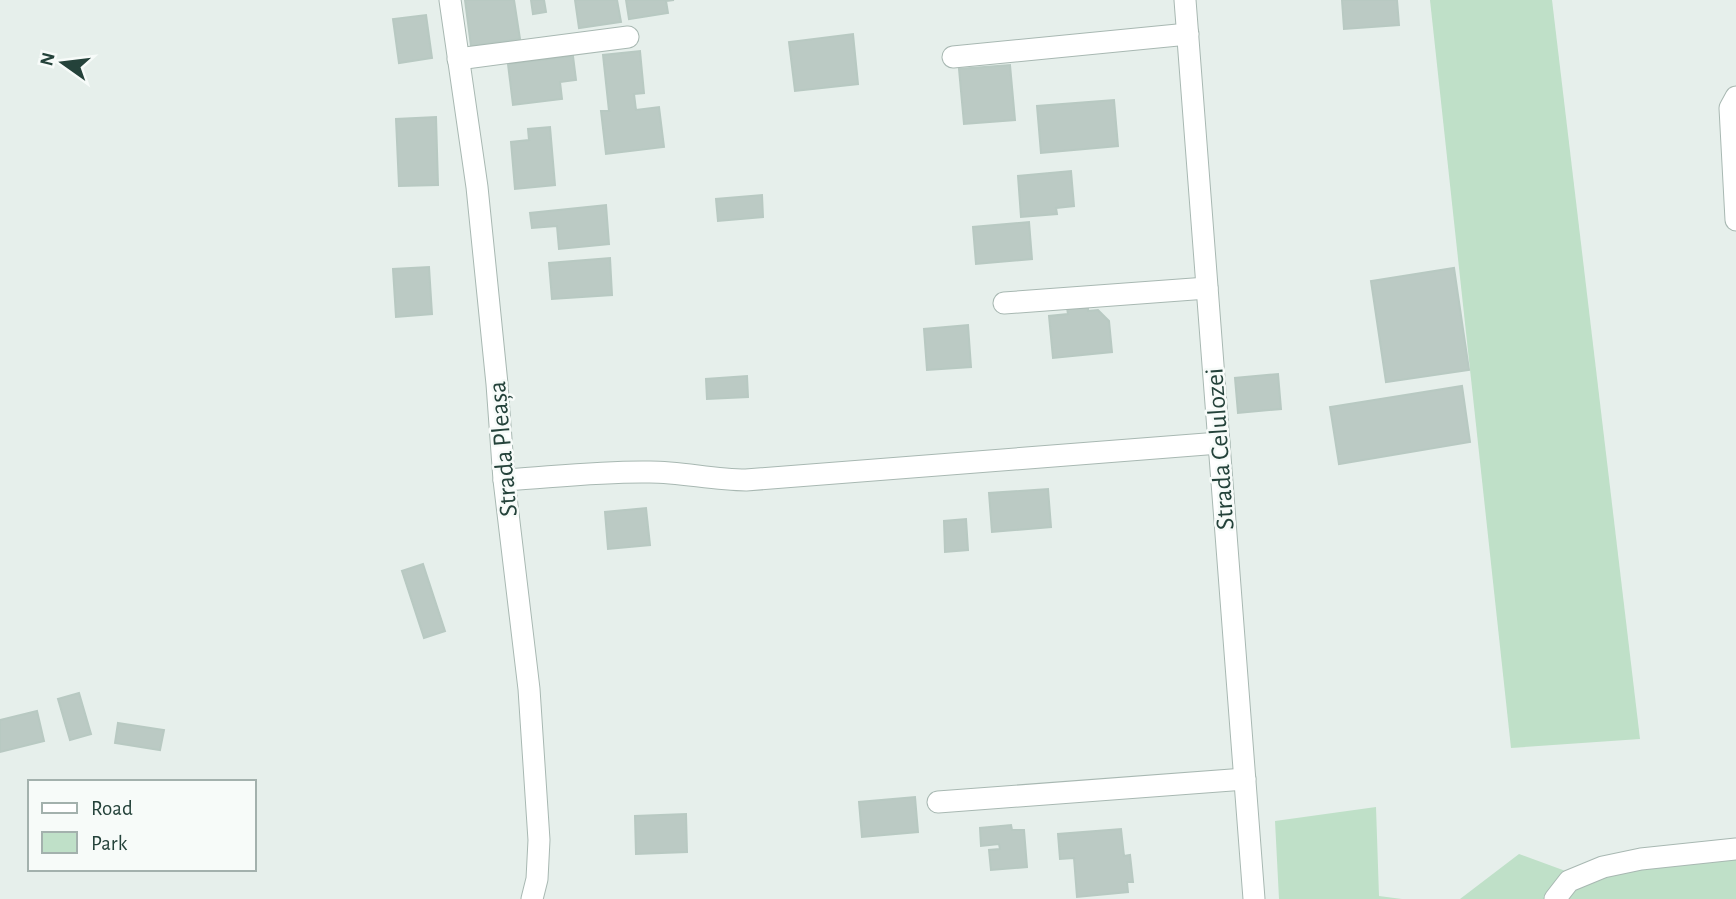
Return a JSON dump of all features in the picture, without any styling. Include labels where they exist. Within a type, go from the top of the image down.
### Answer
[{"type":"street","name":"Strada Pleașa","points":[[450,0],[486,264],[505,480],[529,689],[539,841],[537,879],[532,899]]},
{"type":"street","name":"Strada Celulozei","points":[[1185,0],[1254,899]]},
{"type":"street","points":[[953,57],[1188,34]]},
{"type":"street","points":[[458,59],[628,37]]},
{"type":"street","points":[[1736,97],[1730,108],[1736,220]]},
{"type":"street","points":[[1004,303],[1207,288]]},
{"type":"street","points":[[505,480],[648,472],[683,473],[713,480],[746,480],[1219,443]]},
{"type":"street","points":[[938,802],[1245,779]]},
{"type":"street","points":[[1555,899],[1569,881],[1602,867],[1641,859],[1736,849]]},
{"type":"green space","points":[[1430,0],[1552,0],[1640,739],[1511,748]]},
{"type":"green space","points":[[1376,807],[1379,896],[1402,899],[1279,899],[1275,821]]},
{"type":"green space","points":[[1519,854],[1590,880],[1654,867],[1736,859],[1736,899],[1460,899]]},
{"type":"building","points":[[465,0],[514,0],[520,39],[471,46]]},
{"type":"building","points":[[531,0],[544,0],[546,12],[533,14]]},
{"type":"building","points":[[575,0],[617,0],[621,22],[579,28]]},
{"type":"building","points":[[626,0],[674,0],[666,1],[668,13],[629,19]]},
{"type":"building","points":[[1342,0],[1397,0],[1399,25],[1344,29]]},
{"type":"building","points":[[426,15],[432,58],[399,63],[393,19]]},
{"type":"building","points":[[853,34],[858,84],[795,91],[789,42]]},
{"type":"building","points":[[640,51],[644,93],[634,94],[636,110],[659,107],[664,147],[606,154],[601,111],[609,111],[603,55]]},
{"type":"building","points":[[573,56],[576,80],[560,82],[562,99],[513,105],[508,64]]},
{"type":"building","points":[[1010,65],[1015,120],[964,124],[959,69]]},
{"type":"building","points":[[1114,100],[1118,146],[1041,153],[1037,106]]},
{"type":"building","points":[[436,117],[438,185],[399,186],[396,119]]},
{"type":"building","points":[[550,127],[555,185],[515,189],[511,142],[529,140],[528,129]]},
{"type":"building","points":[[1071,171],[1074,206],[1056,208],[1057,214],[1021,217],[1018,176]]},
{"type":"building","points":[[762,195],[763,217],[718,221],[716,199]]},
{"type":"building","points":[[606,205],[609,244],[559,249],[557,226],[532,228],[530,213]]},
{"type":"building","points":[[1029,222],[1032,259],[976,264],[973,227]]},
{"type":"building","points":[[610,258],[612,295],[552,299],[549,263]]},
{"type":"building","points":[[429,267],[432,314],[396,317],[393,269]]},
{"type":"building","points":[[1454,268],[1469,370],[1386,382],[1371,281]]},
{"type":"building","points":[[1088,306],[1088,311],[1098,310],[1109,321],[1112,352],[1053,358],[1049,316],[1068,314],[1067,308]]},
{"type":"building","points":[[968,325],[971,367],[927,370],[924,329]]},
{"type":"building","points":[[1278,374],[1281,409],[1238,413],[1235,378]]},
{"type":"building","points":[[747,376],[748,397],[707,399],[706,379]]},
{"type":"building","points":[[1462,386],[1470,442],[1339,464],[1330,407]]},
{"type":"building","points":[[1048,489],[1051,527],[992,532],[989,493]]},
{"type":"building","points":[[646,508],[650,545],[608,549],[605,512]]},
{"type":"building","points":[[966,519],[968,550],[945,552],[944,521]]},
{"type":"building","points":[[423,564],[445,631],[424,638],[402,571]]},
{"type":"building","points":[[79,693],[91,734],[70,740],[58,699]]},
{"type":"building","points":[[37,711],[44,741],[0,752],[0,720]]},
{"type":"building","points":[[118,723],[164,730],[160,750],[115,743]]},
{"type":"building","points":[[915,797],[918,832],[862,837],[859,802]]},
{"type":"building","points":[[686,814],[687,852],[636,854],[635,816]]},
{"type":"building","points":[[1011,825],[1012,830],[1024,830],[1027,867],[991,870],[989,850],[1000,849],[999,844],[981,846],[980,828]]},
{"type":"building","points":[[1121,829],[1124,856],[1130,855],[1133,882],[1127,882],[1128,892],[1077,897],[1074,858],[1060,859],[1058,834]]}]
